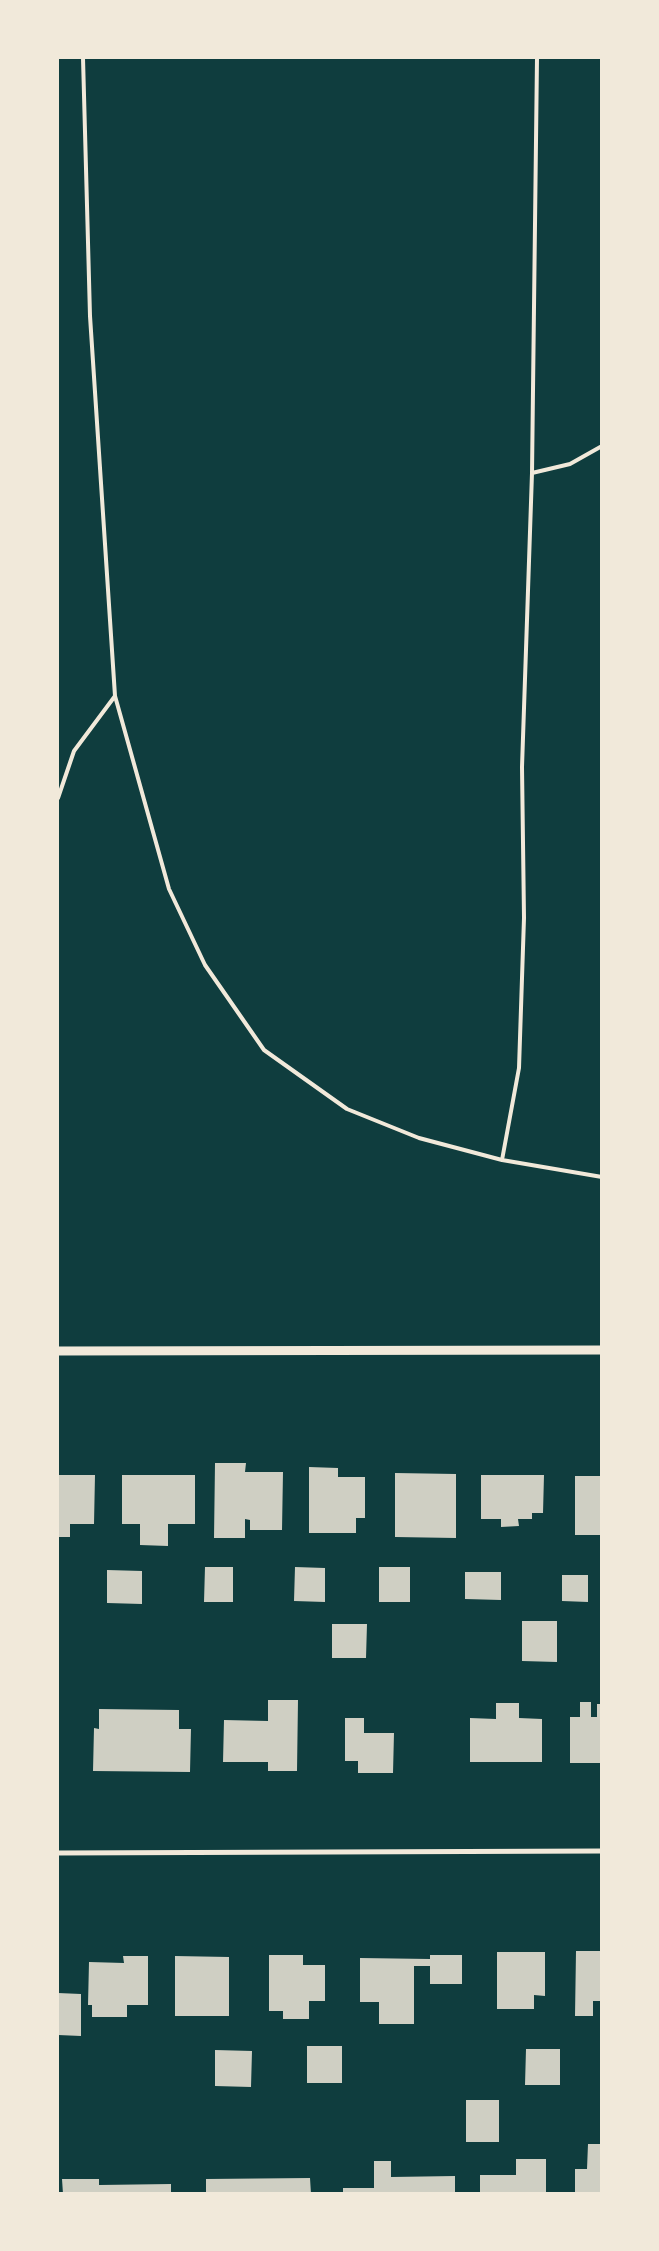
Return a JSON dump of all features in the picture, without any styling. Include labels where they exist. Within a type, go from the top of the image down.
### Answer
[{"type":"street","points":[[58,1351],[602,1350]]},
{"type":"street","points":[[58,1854],[602,1851]]},
{"type":"lane","points":[[83,58],[90,316],[115,696],[169,889],[205,965],[264,1050],[347,1110],[419,1138],[502,1160],[602,1177]]},
{"type":"lane","points":[[502,1160],[519,1068],[524,918],[522,767],[532,473],[537,58]]},
{"type":"lane","points":[[532,473],[570,464],[602,446]]},
{"type":"lane","points":[[58,798],[74,752],[115,696]]},
{"type":"building","points":[[215,1463],[246,1463],[245,1472],[283,1472],[282,1530],[250,1530],[250,1520],[245,1519],[245,1538],[214,1538]]},
{"type":"building","points":[[309,1467],[338,1468],[338,1477],[365,1477],[365,1518],[356,1518],[356,1533],[309,1533]]},
{"type":"building","points":[[395,1473],[456,1474],[456,1538],[395,1537]]},
{"type":"building","points":[[58,1475],[95,1475],[94,1524],[70,1524],[70,1537],[58,1537]]},
{"type":"building","points":[[122,1475],[195,1475],[195,1524],[168,1524],[168,1546],[140,1545],[140,1524],[122,1524]]},
{"type":"building","points":[[481,1475],[544,1475],[543,1513],[532,1513],[532,1519],[518,1519],[519,1526],[501,1527],[501,1519],[481,1519]]},
{"type":"building","points":[[575,1476],[602,1476],[602,1535],[575,1535]]},
{"type":"building","points":[[205,1567],[233,1567],[233,1602],[204,1602]]},
{"type":"building","points":[[295,1567],[325,1568],[325,1602],[294,1601]]},
{"type":"building","points":[[379,1567],[410,1567],[410,1602],[379,1602]]},
{"type":"building","points":[[107,1570],[142,1571],[142,1604],[107,1603]]},
{"type":"building","points":[[465,1572],[501,1572],[501,1600],[465,1599]]},
{"type":"building","points":[[562,1575],[588,1575],[588,1602],[562,1601]]},
{"type":"building","points":[[522,1621],[557,1621],[557,1662],[522,1661]]},
{"type":"building","points":[[332,1624],[367,1624],[366,1658],[332,1658]]},
{"type":"building","points":[[268,1700],[298,1700],[297,1771],[268,1771],[268,1762],[223,1762],[224,1720],[268,1721]]},
{"type":"building","points":[[580,1702],[591,1702],[591,1717],[597,1717],[597,1704],[602,1704],[602,1763],[570,1763],[570,1717],[580,1717]]},
{"type":"building","points":[[496,1703],[519,1703],[519,1718],[542,1719],[542,1762],[470,1762],[470,1718],[496,1719]]},
{"type":"building","points":[[99,1709],[179,1710],[179,1729],[191,1729],[190,1772],[93,1771],[94,1728],[99,1729]]},
{"type":"building","points":[[345,1718],[364,1718],[364,1733],[394,1733],[393,1773],[358,1773],[358,1761],[345,1761]]},
{"type":"building","points":[[576,1951],[602,1951],[602,2001],[593,2001],[593,2016],[575,2016]]},
{"type":"building","points":[[497,1952],[545,1952],[545,1996],[534,1995],[534,2009],[497,2009]]},
{"type":"building","points":[[269,1955],[303,1955],[303,1965],[325,1965],[325,2001],[309,2001],[309,2019],[283,2019],[283,2011],[269,2011]]},
{"type":"building","points":[[430,1955],[462,1955],[462,1984],[430,1984],[430,1966],[414,1966],[414,2024],[379,2024],[379,2002],[360,2002],[360,1958],[430,1959]]},
{"type":"building","points":[[123,1956],[148,1956],[148,2005],[127,2005],[127,2017],[92,2017],[92,2005],[88,2005],[89,1962],[124,1963]]},
{"type":"building","points":[[175,1956],[229,1957],[229,2016],[175,2016]]},
{"type":"building","points":[[58,1993],[81,1994],[81,2036],[58,2035]]},
{"type":"building","points":[[307,2046],[342,2046],[342,2083],[307,2083]]},
{"type":"building","points":[[526,2049],[560,2049],[560,2085],[525,2085]]},
{"type":"building","points":[[215,2050],[252,2051],[251,2087],[215,2086]]},
{"type":"building","points":[[466,2100],[499,2100],[499,2142],[466,2142]]},
{"type":"building","points":[[588,2144],[602,2144],[602,2194],[575,2194],[575,2169],[587,2169]]},
{"type":"building","points":[[516,2159],[546,2159],[546,2194],[480,2194],[480,2175],[516,2175]]},
{"type":"building","points":[[374,2161],[391,2161],[391,2177],[455,2176],[455,2194],[343,2194],[343,2188],[374,2188]]},
{"type":"building","points":[[310,2178],[311,2194],[206,2194],[206,2179]]},
{"type":"building","points":[[62,2179],[99,2179],[99,2185],[171,2184],[171,2194],[63,2194]]}]
